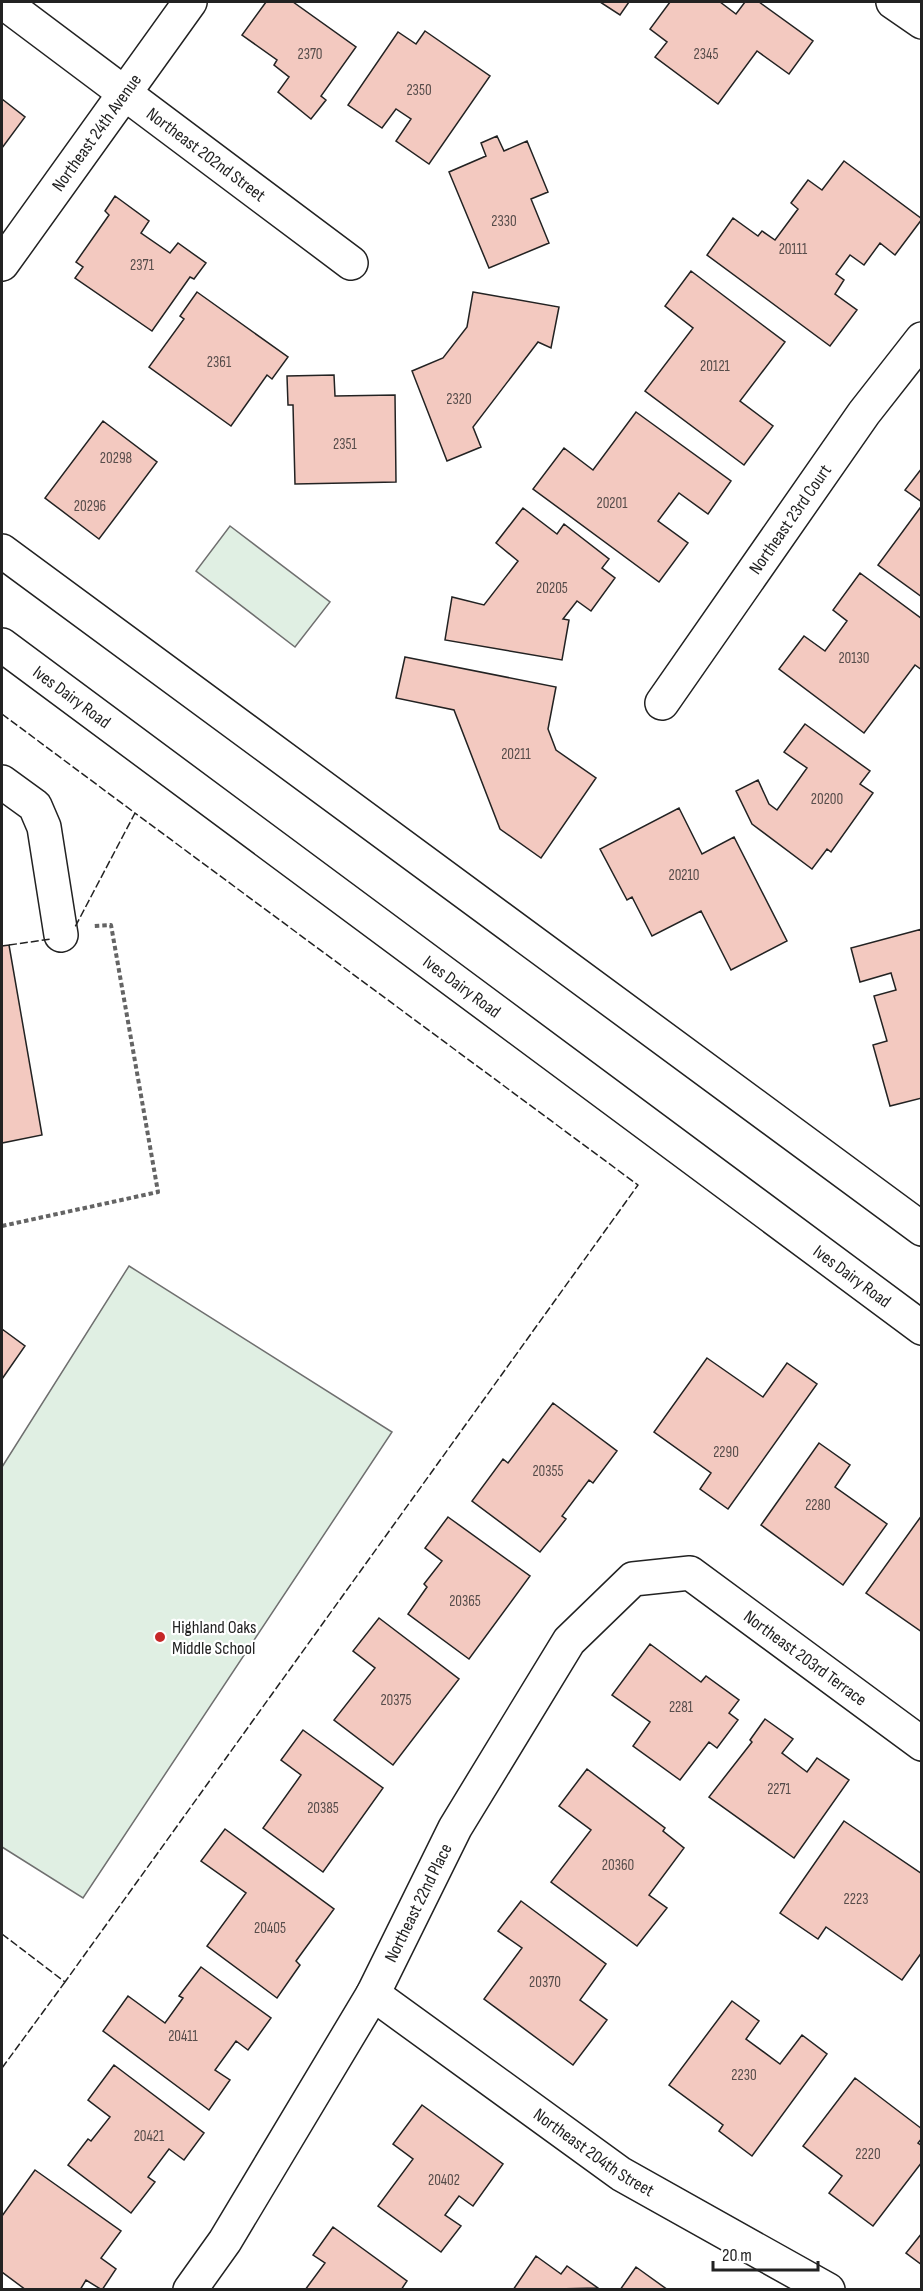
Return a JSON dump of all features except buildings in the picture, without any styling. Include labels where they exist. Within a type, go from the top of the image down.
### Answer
[{"type":"street","name":"Northeast 202nd Street","points":[[3,2],[351,263]]},
{"type":"street","name":"Northeast 24th Avenue","points":[[2,264],[190,2]]},
{"type":"street","points":[[893,2],[921,22]]},
{"type":"street","name":"Northeast 23rd Court","points":[[662,703],[864,413],[921,339]]},
{"type":"street","points":[[2,551],[921,1229]]},
{"type":"street","name":"Ives Dairy Road","points":[[2,645],[921,1328]]},
{"type":"street","points":[[2,782],[35,806],[44,827],[60,932]]},
{"type":"street","name":"Northeast 203rd Terrace","points":[[690,1573],[921,1744]]},
{"type":"street","name":"Northeast 22nd Place","points":[[190,2289],[225,2241],[373,1994],[455,1828],[569,1641],[633,1579],[690,1573]]},
{"type":"street","name":"Northeast 204th Street","points":[[373,1994],[621,2174],[828,2289]]},
{"type":"path","points":[[2,1226],[158,1192],[111,925],[60,932]]},
{"type":"green space","points":[[230,526],[330,602],[295,647],[196,571]]},
{"type":"green space","points":[[129,1266],[392,1432],[83,1898],[2,1847],[2,1467]]},
{"type":"fence","points":[[2,714],[135,813],[74,929]]},
{"type":"fence","points":[[2,1934],[65,1982],[638,1185],[135,813]]},
{"type":"fence","points":[[9,945],[51,939]]},
{"type":"fence","points":[[2,2068],[65,1982]]},
{"type":"place","name":"Highland Oaks Middle School","points":[[160,1637]]}]
